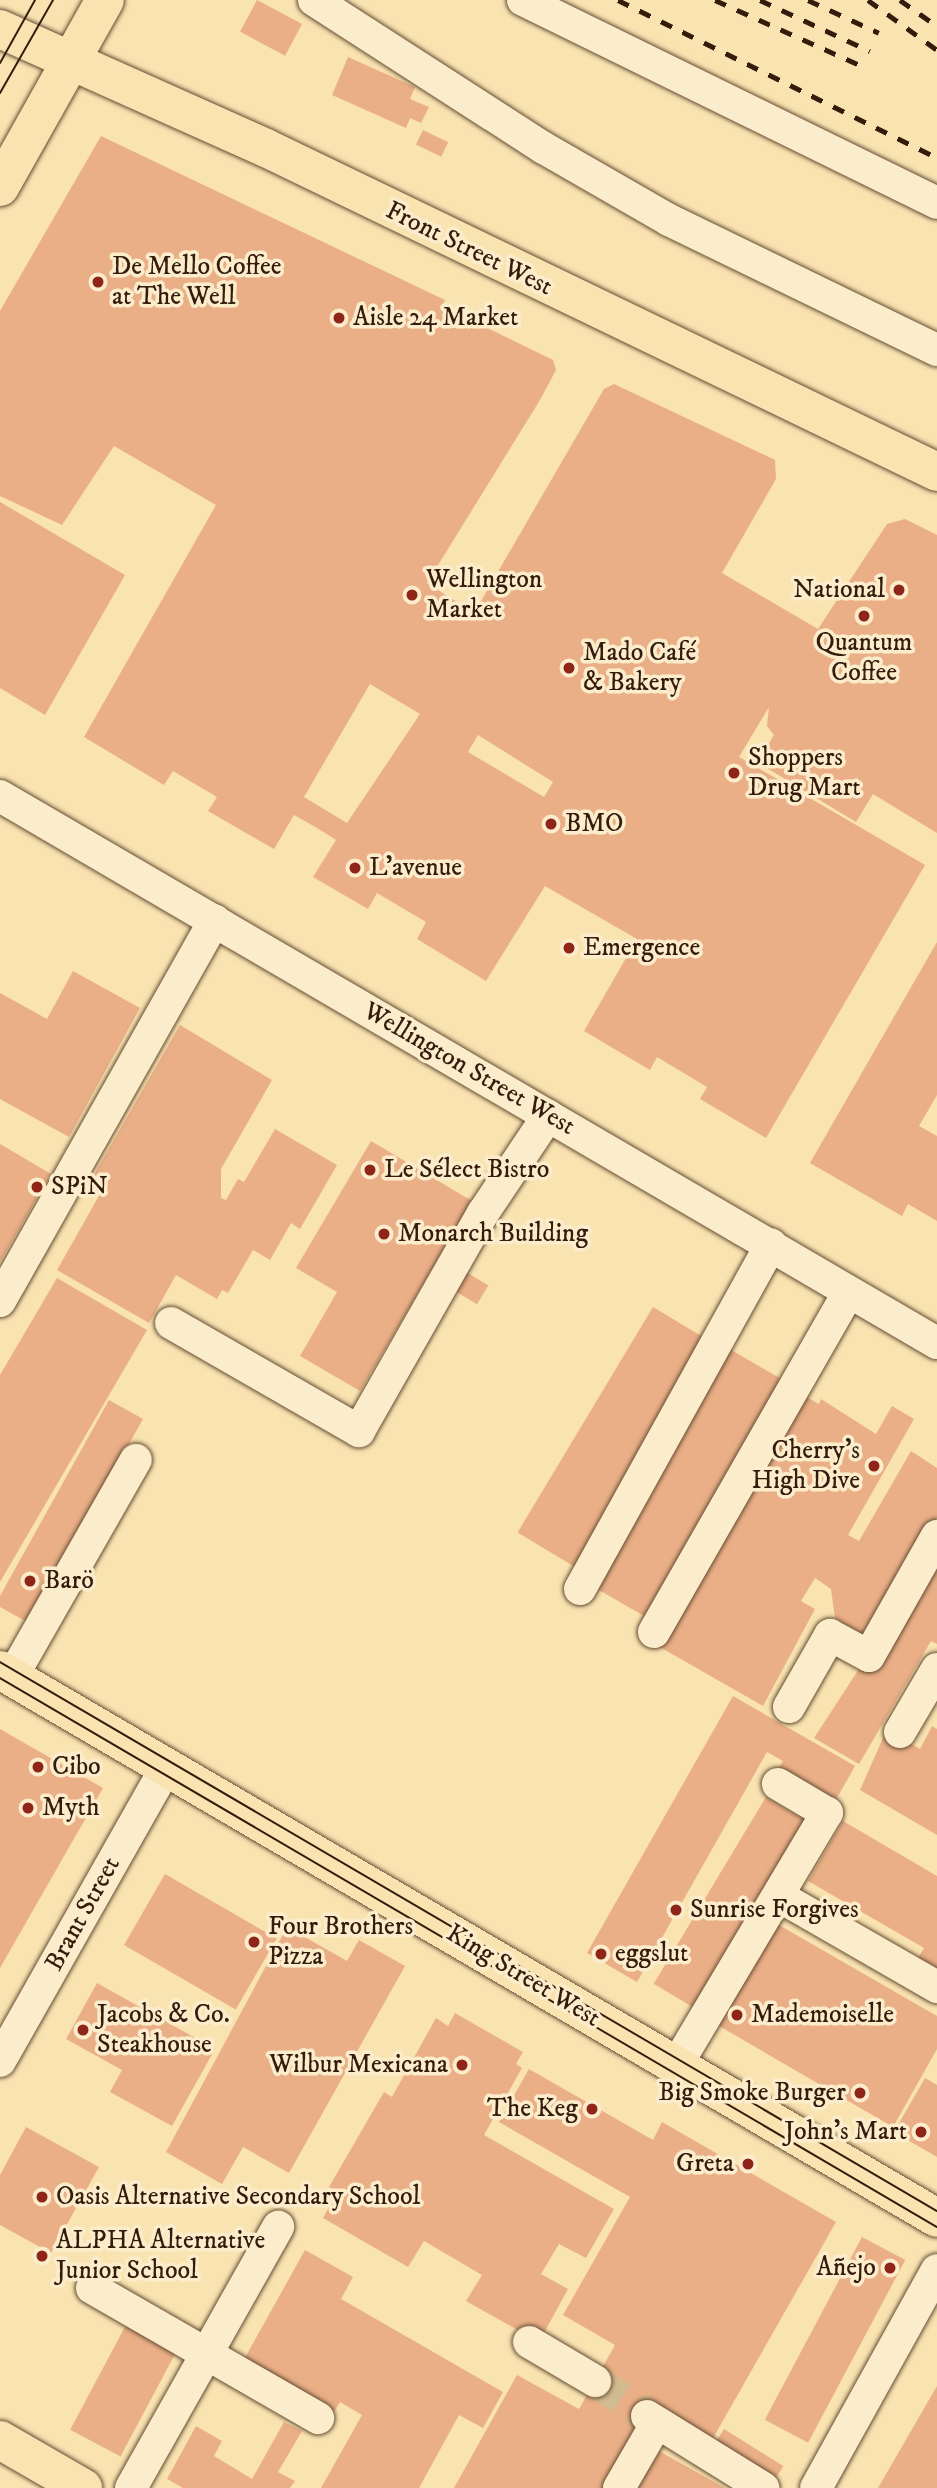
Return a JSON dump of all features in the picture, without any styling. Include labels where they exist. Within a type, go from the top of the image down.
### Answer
[{"type":"main road","points":[[0,187],[105,0]]},
{"type":"main road","name":"Front Street West","points":[[0,29],[266,148],[937,472]]},
{"type":"main road","name":"King Street West","points":[[6,1673],[937,2218]]},
{"type":"main road","points":[[0,2440],[83,2488]]},
{"type":"street","points":[[314,0],[512,129],[669,220],[937,349]]},
{"type":"street","points":[[523,0],[937,203]]},
{"type":"street","name":"Wellington Street West","points":[[0,796],[771,1244],[848,1293],[935,1337]]},
{"type":"street","points":[[0,1301],[215,920]]},
{"type":"street","points":[[171,1324],[359,1431],[483,1213],[548,1116]]},
{"type":"street","points":[[580,1589],[771,1244]]},
{"type":"street","points":[[654,1632],[848,1293]]},
{"type":"street","points":[[6,1673],[136,1460]]},
{"type":"street","points":[[789,1707],[830,1636],[869,1656],[937,1536]]},
{"type":"street","points":[[900,1732],[937,1670]]},
{"type":"street","name":"Brant Street","points":[[0,2061],[12,2013],[166,1767]]},
{"type":"street","points":[[676,2066],[827,1813],[778,1784]]},
{"type":"street","points":[[789,1902],[937,1987]]},
{"type":"street","points":[[131,2488],[278,2227]]},
{"type":"street","points":[[816,2488],[937,2270]]},
{"type":"street","points":[[92,2288],[318,2418]]},
{"type":"street","points":[[529,2342],[595,2381]]},
{"type":"street","points":[[619,2488],[651,2421],[763,2488]]},
{"type":"building","points":[[257,0],[302,24],[285,56],[240,32]]},
{"type":"building","points":[[348,57],[415,87],[410,99],[429,107],[421,123],[410,118],[406,128],[332,95]]},
{"type":"building","points":[[423,130],[448,142],[441,157],[416,144]]},
{"type":"building","points":[[101,136],[445,300],[442,306],[553,360],[556,370],[540,400],[427,583],[474,613],[604,389],[614,384],[775,460],[776,479],[722,573],[818,629],[887,524],[905,519],[937,535],[937,833],[873,794],[856,822],[757,762],[774,735],[767,726],[769,707],[739,757],[925,865],[766,1138],[700,1099],[707,1087],[657,1057],[650,1070],[584,1031],[637,939],[545,886],[486,981],[417,939],[426,922],[377,893],[368,909],[313,877],[336,840],[317,828],[294,815],[274,849],[208,811],[217,797],[173,771],[164,785],[84,737],[216,505],[114,446],[62,525],[0,496],[0,311]],"holes":[[[370,684],[420,714],[347,823],[304,797]],[[478,735],[553,782],[544,797],[468,752]]]},
{"type":"building","points":[[0,502],[125,575],[45,715],[0,688]]},
{"type":"building","points":[[937,942],[937,1095],[919,1126],[937,1136],[937,1221],[908,1204],[902,1216],[810,1163]]},
{"type":"building","points":[[73,971],[140,1008],[69,1137],[0,1099],[0,993],[47,1019]]},
{"type":"building","points":[[180,1025],[272,1080],[221,1169],[221,1198],[226,1200],[238,1179],[244,1182],[275,1129],[337,1165],[300,1229],[291,1223],[270,1260],[253,1250],[228,1293],[222,1290],[217,1299],[176,1275],[149,1323],[57,1270],[100,1194],[87,1187]]},
{"type":"building","name":"Monarch Building","points":[[371,1141],[472,1201],[360,1391],[300,1356],[337,1292],[296,1268]]},
{"type":"building","points":[[0,1144],[51,1174],[0,1262]]},
{"type":"building","points":[[466,1272],[488,1285],[477,1304],[455,1291]]},
{"type":"building","points":[[57,1278],[147,1330],[0,1582],[0,1375]]},
{"type":"building","points":[[653,1307],[711,1342],[576,1567],[518,1532]]},
{"type":"building","points":[[726,1347],[783,1380],[646,1617],[589,1584]]},
{"type":"building","points":[[801,1394],[819,1404],[821,1399],[876,1434],[892,1406],[914,1419],[848,1535],[859,1541],[911,1451],[937,1468],[937,1517],[868,1640],[835,1618],[831,1589],[815,1578],[801,1601],[815,1609],[763,1706],[658,1646]]},
{"type":"building","points":[[109,1400],[143,1419],[29,1623],[0,1607],[0,1596]]},
{"type":"building","points":[[937,1549],[937,1644],[931,1641],[859,1764],[814,1738]]},
{"type":"building","points":[[733,1696],[855,1766],[833,1805],[776,1772],[783,1761],[767,1752],[637,1982],[587,1953]]},
{"type":"building","points":[[932,1726],[937,1729],[937,1835],[860,1790],[887,1729],[920,1749]]},
{"type":"building","points":[[0,1729],[103,1788],[0,1968]]},
{"type":"building","points":[[766,1797],[809,1823],[697,2010],[654,1984]]},
{"type":"building","points":[[843,1821],[937,1876],[937,1971],[917,1960],[924,1948],[808,1881]]},
{"type":"building","points":[[165,1874],[277,1938],[236,2010],[124,1945]]},
{"type":"building","points":[[772,1921],[937,2016],[937,2049],[893,2127],[714,2023]]},
{"type":"building","points":[[287,1927],[347,1961],[359,1940],[405,1966],[289,2173],[243,2147],[222,2184],[166,2152]]},
{"type":"building","points":[[97,1983],[215,2049],[172,2126],[110,2092],[122,2070],[66,2039]]},
{"type":"building","points":[[455,2013],[523,2052],[516,2064],[522,2068],[484,2135],[614,2209],[586,2258],[559,2244],[541,2274],[568,2289],[539,2342],[466,2301],[482,2275],[424,2241],[408,2267],[323,2218],[337,2192],[329,2187],[384,2092],[392,2097],[436,2018],[448,2026]]},
{"type":"building","points":[[529,2069],[653,2140],[662,2122],[836,2222],[712,2440],[652,2406],[607,2488],[454,2488],[517,2375],[579,2409],[615,2345],[563,2315],[630,2197],[499,2122]]},
{"type":"building","points":[[925,2078],[937,2085],[937,2157],[894,2132]]},
{"type":"building","points":[[26,2127],[99,2167],[51,2253],[0,2225],[0,2175]]},
{"type":"building","points":[[862,2237],[905,2260],[808,2443],[765,2420]]},
{"type":"building","points":[[305,2250],[353,2277],[341,2299],[503,2392],[483,2428],[459,2415],[419,2488],[321,2488],[362,2415],[340,2402],[332,2415],[242,2363]]},
{"type":"building","points":[[127,2323],[177,2350],[121,2457],[70,2430]]},
{"type":"building","points":[[937,2386],[937,2488],[878,2488]]},
{"type":"building","points":[[284,2422],[302,2431],[278,2472],[295,2481],[290,2488],[183,2488],[167,2479],[196,2426],[222,2441],[214,2456],[252,2479]]},
{"type":"building","points":[[724,2429],[783,2466],[773,2483],[713,2446]]},
{"type":"building","points":[[659,2451],[725,2488],[638,2488]]},
{"type":"tunnel","points":[[595,2381],[647,2416]]},
{"type":"tram line","points":[[0,63],[35,0]]},
{"type":"tram line","points":[[0,93],[53,0]]},
{"type":"tram line","points":[[0,1662],[937,2211]]},
{"type":"tram line","points":[[0,1678],[937,2227]]},
{"type":"railway","points":[[618,0],[937,158]]},
{"type":"railway","points":[[715,0],[864,67]]},
{"type":"railway","points":[[760,0],[870,51]]},
{"type":"railway","points":[[808,0],[879,33]]},
{"type":"railway","points":[[868,0],[937,50]]},
{"type":"railway","points":[[900,0],[937,26]]},
{"type":"place","name":"De Mello Coffee at The Well","points":[[98,282]]},
{"type":"place","name":"Aisle 24 Market","points":[[339,318]]},
{"type":"place","name":"National","points":[[899,590]]},
{"type":"place","name":"Wellington Market","points":[[412,595]]},
{"type":"place","name":"Quantum Coffee","points":[[864,616]]},
{"type":"place","name":"Mado Café & Bakery","points":[[569,668]]},
{"type":"place","name":"Shoppers Drug Mart","points":[[734,773]]},
{"type":"place","name":"BMO","points":[[551,824]]},
{"type":"place","name":"L'avenue","points":[[355,868]]},
{"type":"place","name":"Emergence","points":[[569,948]]},
{"type":"place","name":"Le Sélect Bistro","points":[[370,1170]]},
{"type":"place","name":"SPiN","points":[[37,1187]]},
{"type":"place","name":"Monarch Building","points":[[384,1234]]},
{"type":"place","name":"Cherry's High Dive","points":[[874,1466]]},
{"type":"place","name":"Barö","points":[[30,1581]]},
{"type":"place","name":"Cibo","points":[[38,1767]]},
{"type":"place","name":"Myth","points":[[28,1808]]},
{"type":"place","name":"Sunrise Forgives","points":[[676,1910]]},
{"type":"place","name":"Four Brothers Pizza","points":[[254,1942]]},
{"type":"place","name":"eggslut","points":[[601,1954]]},
{"type":"place","name":"Mademoiselle","points":[[737,2015]]},
{"type":"place","name":"Jacobs & Co. Steakhouse","points":[[83,2030]]},
{"type":"place","name":"Wilbur Mexicana","points":[[462,2065]]},
{"type":"place","name":"Big Smoke Burger","points":[[860,2093]]},
{"type":"place","name":"The Keg","points":[[592,2109]]},
{"type":"place","name":"John's Mart","points":[[921,2132]]},
{"type":"place","name":"Greta","points":[[748,2164]]},
{"type":"place","name":"Oasis Alternative Secondary School","points":[[42,2197]]},
{"type":"place","name":"ALPHA Alternative Junior School","points":[[42,2256]]},
{"type":"place","name":"Añejo","points":[[890,2268]]}]
